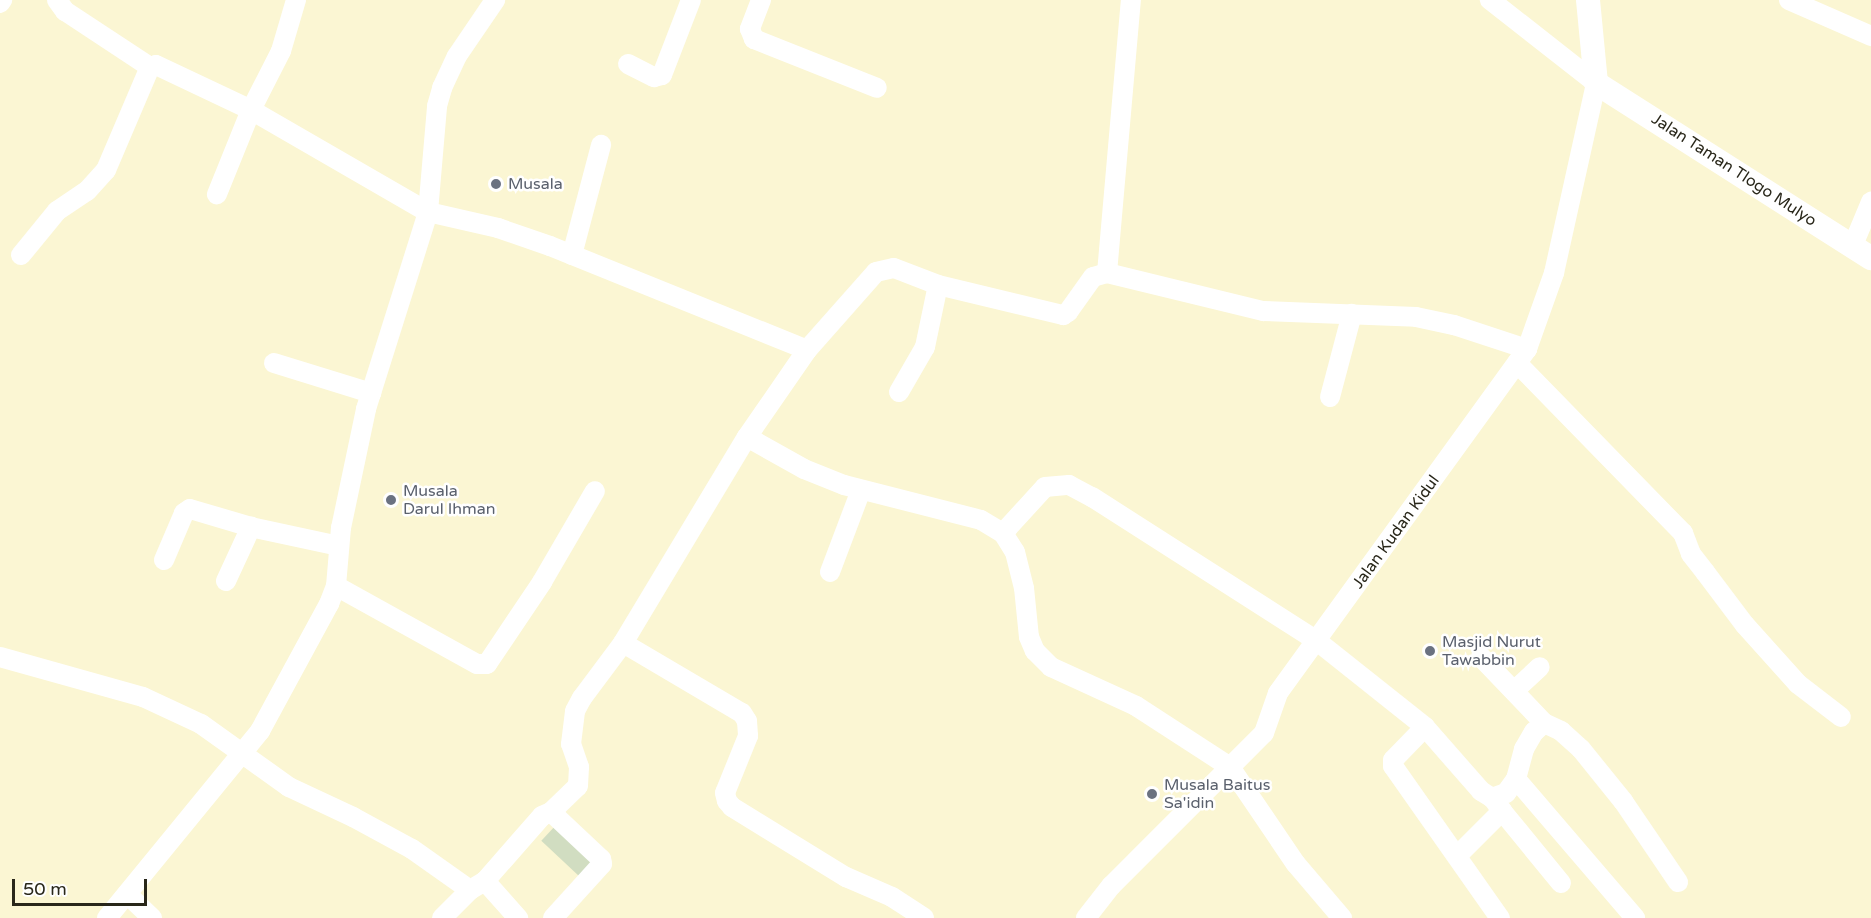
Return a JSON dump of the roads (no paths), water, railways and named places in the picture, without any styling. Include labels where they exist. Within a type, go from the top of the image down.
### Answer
[{"type":"street","points":[[217,194],[251,110],[281,51],[296,0]]},
{"type":"street","points":[[107,918],[260,731],[336,586],[341,528],[371,393],[428,212],[438,106],[442,88],[457,56],[495,0]]},
{"type":"street","points":[[628,64],[654,77],[662,75],[691,0]]},
{"type":"street","points":[[761,0],[750,29],[754,39],[877,88]]},
{"type":"street","points":[[1107,273],[1121,140],[1131,0]]},
{"type":"street","points":[[1490,0],[1596,83]]},
{"type":"street","points":[[1588,0],[1596,83]]},
{"type":"street","points":[[1790,0],[1871,36]]},
{"type":"street","points":[[64,4],[150,67]]},
{"type":"street","points":[[21,255],[57,211],[87,191],[106,170],[150,67],[156,64],[251,110],[428,212],[498,228],[572,255],[807,350]]},
{"type":"street","name":"Jalan Taman Tlogo Mulyo","points":[[1596,83],[1649,115],[1753,185],[1862,251]]},
{"type":"street","name":"Jalan Kudan Kidul","points":[[1086,918],[1111,886],[1264,733],[1278,693],[1522,356],[1554,273],[1596,83]]},
{"type":"street","points":[[572,255],[601,145]]},
{"type":"street","points":[[1862,251],[1871,202]]},
{"type":"street","points":[[442,918],[477,885],[542,816],[550,812],[578,786],[579,767],[571,744],[575,711],[582,698],[623,643],[747,437],[807,350],[876,272],[894,268],[938,285],[1063,315],[1068,312],[1094,278],[1107,273],[1263,311],[1416,317],[1455,325],[1522,356],[1683,533],[1691,555],[1745,625],[1798,684],[1841,717]]},
{"type":"street","points":[[899,392],[925,347],[933,320],[938,285]]},
{"type":"street","points":[[1330,397],[1352,314]]},
{"type":"street","points":[[274,363],[371,393]]},
{"type":"street","points":[[747,437],[804,469],[861,490],[981,520],[1003,533],[1015,552],[1024,588],[1029,637],[1035,651],[1051,667],[1136,706],[1230,767],[1296,864],[1342,918]]},
{"type":"street","points":[[1003,533],[1045,487],[1070,484],[1317,641],[1425,727],[1481,791],[1497,804],[1562,883]]},
{"type":"street","points":[[830,572],[861,490]]},
{"type":"street","points":[[336,586],[477,664],[487,664],[542,582],[596,491]]},
{"type":"street","points":[[164,560],[184,513],[190,510],[251,527],[339,546]]},
{"type":"street","points":[[226,581],[251,527]]},
{"type":"street","points":[[623,643],[742,713],[747,721],[748,736],[725,793],[732,807],[846,877],[892,897],[924,918]]},
{"type":"street","points":[[0,657],[144,697],[201,724],[290,787],[353,817],[477,885],[518,918]]},
{"type":"street","points":[[1481,657],[1544,723],[1561,731],[1581,749],[1643,828],[1678,882]]},
{"type":"street","points":[[1514,691],[1540,667]]},
{"type":"street","points":[[1456,856],[1516,779],[1524,749],[1534,732],[1544,723]]},
{"type":"street","points":[[1425,727],[1393,760],[1393,766],[1500,918]]},
{"type":"street","points":[[1516,779],[1635,918]]},
{"type":"street","points":[[550,812],[601,859],[602,864],[554,918]]},
{"type":"street","points":[[127,894],[152,918]]},
{"type":"place","name":"Musala","points":[[496,184]]},
{"type":"place","name":"Musala Darul Ihman","points":[[391,500]]},
{"type":"place","name":"Masjid Nurut Tawabbin","points":[[1430,651]]},
{"type":"place","name":"Musala Baitus Sa'idin","points":[[1152,794]]}]
